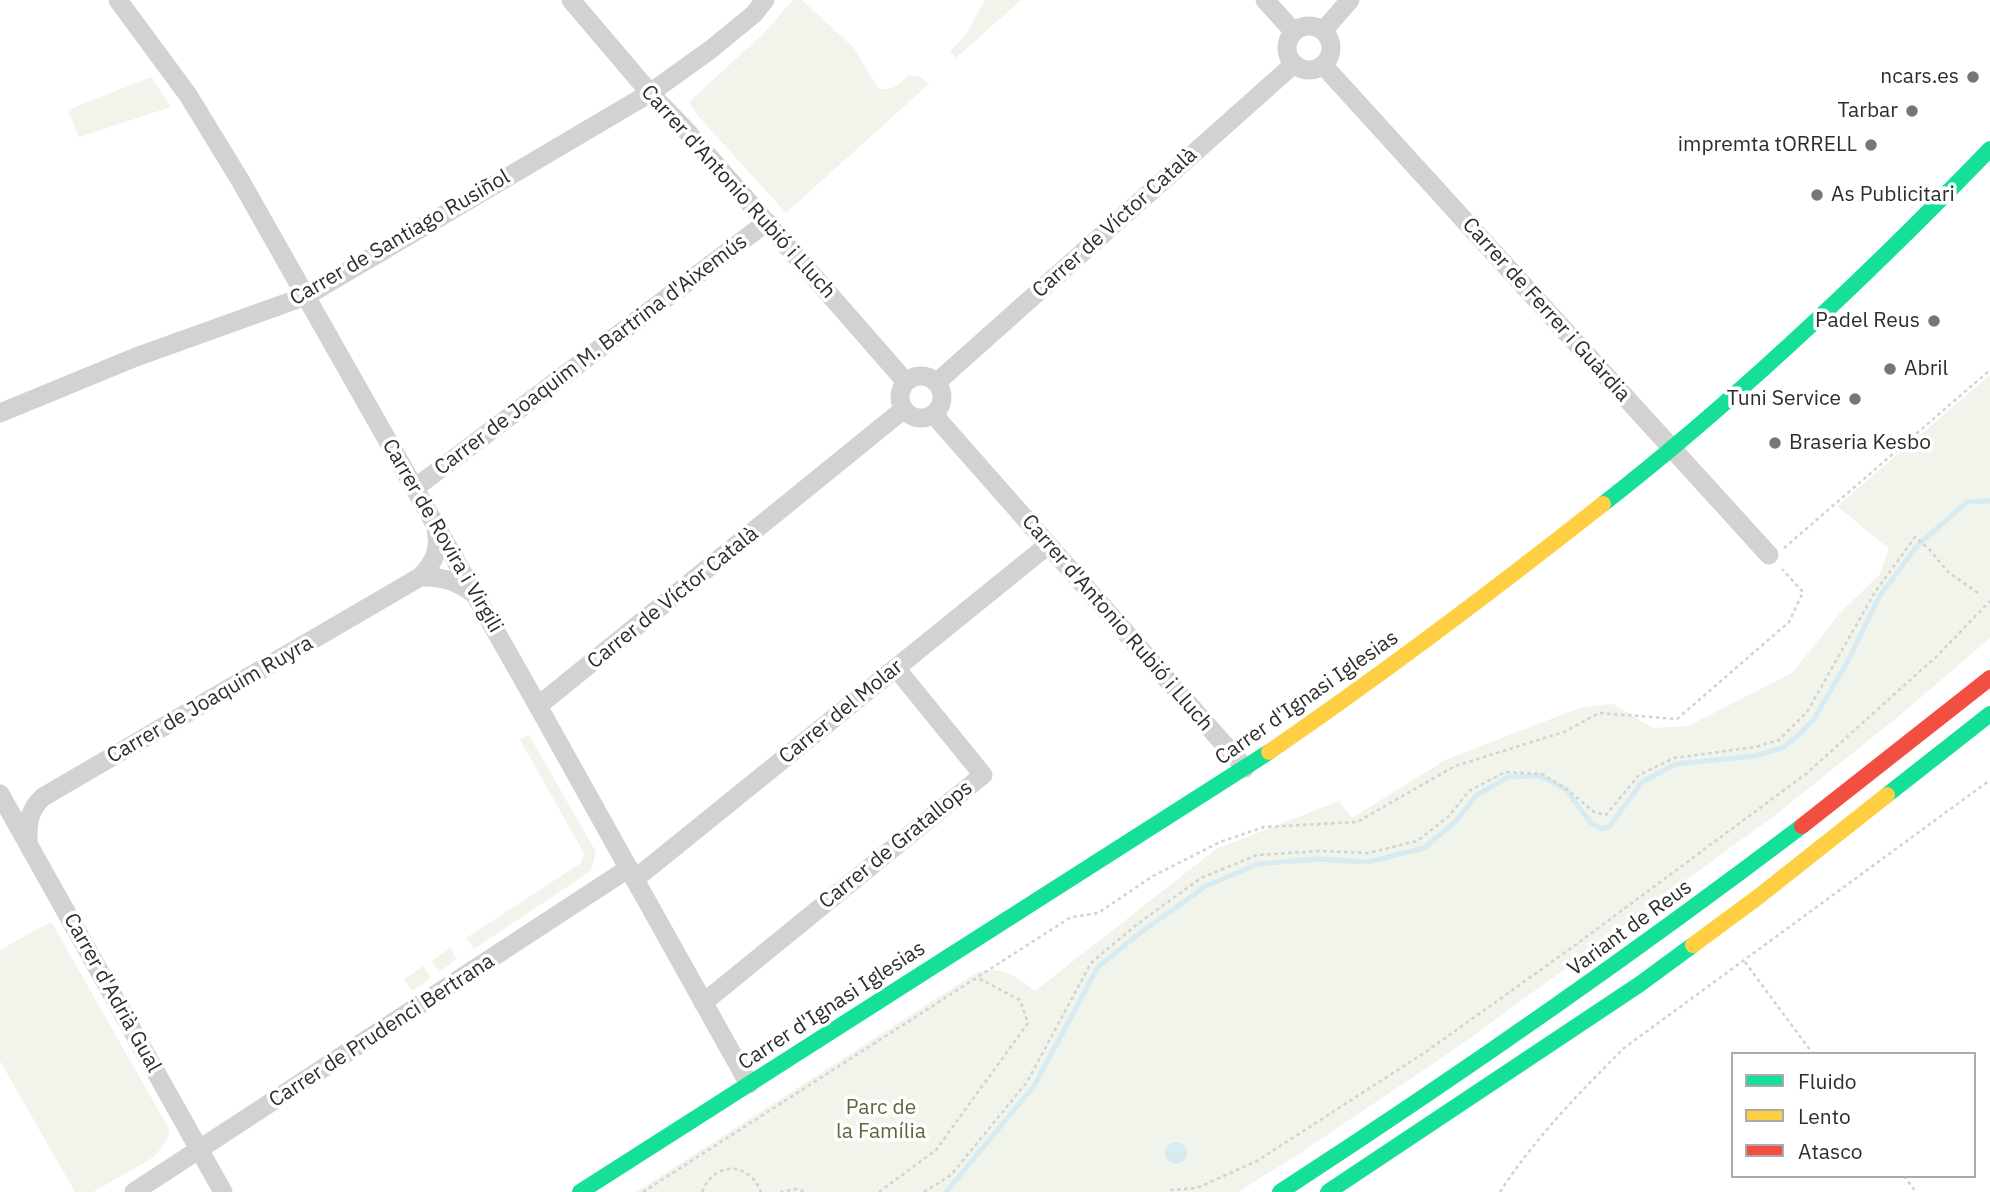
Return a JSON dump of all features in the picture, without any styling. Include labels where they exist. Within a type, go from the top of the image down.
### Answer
[{"type":"main road","name":"Carrer d'Ignasi Iglesias","points":[[580,1192],[1245,768],[1359,690],[1471,608],[1672,450],[1845,294],[1904,238],[1990,149]]},
{"type":"main road","name":"Variant de Reus","points":[[1280,1192],[1408,1109],[1566,1000],[1778,845],[1986,671]]},
{"type":"main road","points":[[1328,1192],[1640,984],[1758,897],[1990,714]]},
{"type":"main road","points":[[1758,897],[1856,838],[1898,807]]},
{"type":"street","name":"Carrer de Rovira i Virgili","points":[[118,0],[188,95],[306,296],[749,1084]]},
{"type":"street","name":"Carrer d'Antonio Rubió i Lluch","points":[[571,0],[906,382]]},
{"type":"street","name":"Carrer de Santiago Rusiñol","points":[[0,413],[136,358],[306,296],[650,93],[710,50],[754,14],[765,0]]},
{"type":"street","points":[[1265,0],[1294,32]]},
{"type":"street","points":[[1323,31],[1350,0]]},
{"type":"street","points":[[1308,26],[1323,31],[1329,38],[1331,48],[1324,65],[1308,70],[1294,64],[1287,46],[1294,32],[1308,26]]},
{"type":"street","name":"Carrer de Víctor Català","points":[[936,383],[1294,64]]},
{"type":"street","name":"Carrer de Ferrer i Guàrdia","points":[[1324,65],[1769,555]]},
{"type":"street","name":"Carrer de Joaquim M. Bartrina d'Aixemús","points":[[415,488],[767,222]]},
{"type":"street","points":[[921,376],[936,383],[941,401],[933,414],[917,418],[904,409],[900,397],[906,382],[921,376]]},
{"type":"street","name":"Carrer de Víctor Català","points":[[538,706],[904,409]]},
{"type":"street","name":"Carrer d'Antonio Rubió i Lluch","points":[[933,414],[1245,768]]},
{"type":"street","name":"Carrer de Joaquim Ruyra","points":[[43,797],[420,577],[432,566],[436,555],[438,543],[432,517]]},
{"type":"street","name":"Carrer del Molar","points":[[632,874],[896,668],[1048,545]]},
{"type":"street","points":[[420,577],[436,576],[461,584],[476,596]]},
{"type":"street","name":"Carrer de Gratallops","points":[[703,1003],[983,775],[896,668]]},
{"type":"street","points":[[0,793],[26,799],[43,797]]},
{"type":"street","name":"Carrer d'Adrià Gual","points":[[0,793],[223,1192]]},
{"type":"street","points":[[28,842],[29,816],[43,797]]},
{"type":"street","name":"Carrer de Prudenci Bertrana","points":[[135,1192],[632,874]]},
{"type":"path","points":[[643,1192],[1071,917],[1098,914],[1153,876],[1220,842],[1264,827],[1357,822],[1455,766],[1564,732],[1599,713],[1677,719],[1789,622],[1803,592],[1769,555],[1784,548],[1990,370]]},
{"type":"path","points":[[924,1192],[951,1175],[1027,1082],[1091,963],[1136,925],[1201,878],[1256,855],[1320,851],[1368,853],[1417,841],[1449,816],[1469,791],[1505,772],[1542,774],[1568,790],[1594,812],[1606,815],[1639,775],[1674,758],[1755,747],[1779,740],[1807,712],[1875,592],[1914,537],[1929,549],[1948,572],[1978,593]]},
{"type":"path","points":[[1170,1190],[1197,1188],[1257,1161],[1427,1051],[1574,946],[1807,773],[1938,655],[1990,601]]},
{"type":"path","points":[[1500,1192],[1541,1138],[1624,1048],[1990,780]]},
{"type":"path","points":[[1745,962],[1812,1052]]},
{"type":"path","points":[[879,1192],[936,1150],[1028,1023],[1020,1000],[978,978]]},
{"type":"path","points":[[702,1192],[713,1174],[731,1168],[749,1174],[761,1192]]},
{"type":"path","points":[[780,1192],[796,1189],[807,1192]]},
{"type":"green space","points":[[793,0],[802,0],[854,48],[878,88],[892,88],[909,75],[921,77],[929,84],[786,213],[699,117],[689,102],[765,32]]},
{"type":"green space","points":[[985,0],[1021,0],[956,58],[950,51],[965,36]]},
{"type":"green space","points":[[151,77],[171,107],[79,137],[68,110]]},
{"type":"green space","name":"Parc de la Família","points":[[1990,375],[1990,638],[1905,711],[1778,813],[1462,1044],[1238,1192],[636,1192],[979,971],[1010,974],[1035,991],[1216,849],[1339,801],[1352,818],[1445,760],[1582,707],[1613,704],[1653,728],[1688,726],[1792,673],[1840,613],[1880,574],[1889,549],[1837,506]]},
{"type":"green space","points":[[529,735],[596,852],[591,871],[474,949],[466,938],[581,863],[584,853],[520,740]]},
{"type":"green space","points":[[52,923],[169,1129],[168,1139],[154,1157],[93,1192],[75,1192],[0,1061],[0,950]]},
{"type":"green space","points":[[450,948],[457,959],[439,972],[431,961]]},
{"type":"green space","points":[[423,966],[431,978],[412,991],[404,979]]},
{"type":"shaded area","points":[[1176,1142],[1184,1145],[1187,1153],[1184,1161],[1176,1164],[1168,1161],[1165,1153],[1168,1145]]},
{"type":"waterway","points":[[946,1192],[1034,1086],[1098,967],[1206,886],[1258,864],[1318,859],[1368,862],[1424,848],[1455,822],[1477,795],[1508,777],[1540,776],[1565,789],[1591,823],[1602,829],[1609,827],[1642,782],[1676,764],[1754,756],[1782,748],[1814,719],[1848,661],[1879,597],[1917,546],[1967,502],[1990,501]]},
{"type":"traffic: fast","points":[[1603,504],[1705,421],[1802,333],[1990,149]]},
{"type":"traffic: fast","points":[[1887,795],[1990,714]]},
{"type":"traffic: fast","points":[[580,1192],[1269,752]]},
{"type":"traffic: fast","points":[[1280,1192],[1544,1014],[1802,826]]},
{"type":"traffic: fast","points":[[1328,1192],[1640,984],[1693,945]]},
{"type":"traffic: slow","points":[[1269,752],[1438,631],[1603,504]]},
{"type":"traffic: slow","points":[[1693,945],[1887,795]]},
{"type":"traffic: jam","points":[[1802,826],[1990,678]]},
{"type":"place","name":"ncars.es","points":[[1973,77]]},
{"type":"place","name":"Tarbar","points":[[1912,111]]},
{"type":"place","name":"impremta tORRELL","points":[[1871,145]]},
{"type":"place","name":"As Publicitari","points":[[1817,195]]},
{"type":"place","name":"Padel Reus","points":[[1934,321]]},
{"type":"place","name":"Abril","points":[[1890,369]]},
{"type":"place","name":"Tuni Service","points":[[1855,399]]},
{"type":"place","name":"Braseria Kesbo","points":[[1775,443]]}]
